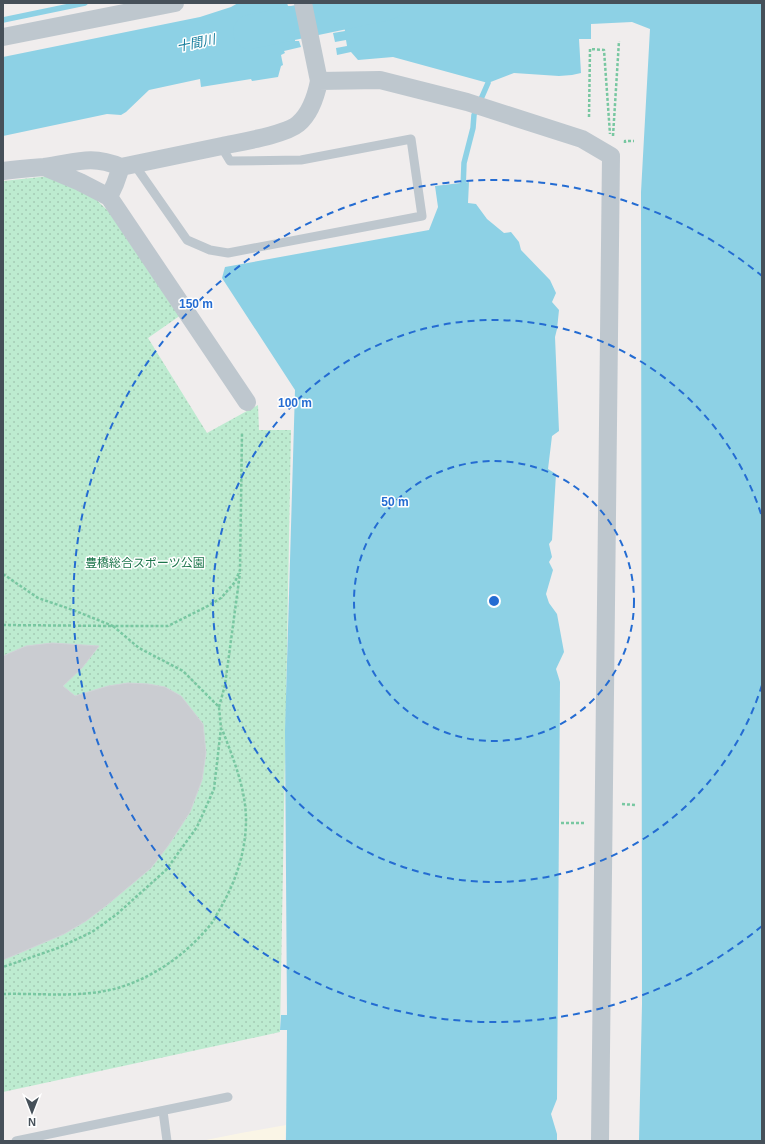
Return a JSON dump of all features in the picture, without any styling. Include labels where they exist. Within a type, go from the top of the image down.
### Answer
[{"type":"street","points":[[3,37],[175,3]]},
{"type":"street","points":[[3,171],[44,167],[93,159],[133,164],[214,148],[278,133],[298,124],[308,111],[316,94],[319,81],[303,3]]},
{"type":"street","points":[[319,81],[380,80],[467,102],[582,140],[611,156],[604,807],[599,1078],[600,1141]]},
{"type":"street","points":[[108,197],[116,184],[133,164]]},
{"type":"street","points":[[44,167],[75,180],[108,197],[247,402]]},
{"type":"lane","points":[[133,164],[187,240],[221,253],[251,249],[422,216],[411,140],[301,160],[230,161],[214,148]]},
{"type":"lane","points":[[16,1141],[228,1097]]},
{"type":"lane","points":[[163,1111],[167,1141]]},
{"type":"path","points":[[611,156],[619,41]]},
{"type":"path","points":[[589,117],[590,49],[604,50],[611,156]]},
{"type":"path","points":[[3,967],[58,948],[92,932],[117,914],[166,870],[197,826],[214,789],[219,758],[221,728],[219,707],[225,685],[240,570],[242,432]]},
{"type":"path","points":[[3,625],[168,626],[221,598],[235,582],[240,570]]},
{"type":"path","points":[[3,574],[38,598],[113,626],[139,648],[183,671],[219,707]]},
{"type":"path","points":[[3,994],[80,994],[97,993],[116,988],[157,971],[177,957],[211,924],[226,898],[238,872],[243,847],[246,819],[243,795],[233,758],[221,728]]},
{"type":"shaded area","points":[[286,1125],[285,1141],[201,1141],[241,1133]]},
{"type":"green space","name":"豊橋総合スポーツ公園","points":[[50,176],[89,193],[120,222],[181,315],[148,338],[207,433],[258,405],[259,430],[291,430],[280,1032],[3,1092],[3,181]]},
{"type":"water","points":[[238,3],[287,3],[288,6],[292,6],[293,15],[290,15],[291,18],[294,18],[296,26],[292,27],[293,30],[296,29],[298,38],[295,38],[295,41],[299,41],[301,47],[284,51],[285,53],[281,55],[283,65],[281,66],[278,77],[252,81],[251,79],[201,87],[200,79],[149,90],[121,115],[107,114],[3,136],[3,57],[200,17],[231,7]]},
{"type":"water","points":[[327,3],[762,3],[762,1141],[639,1141],[642,1004],[641,192],[650,29],[632,22],[591,24],[591,39],[579,39],[581,73],[559,76],[514,73],[488,83],[393,57],[358,60],[351,52],[337,55],[336,48],[347,46],[346,40],[335,42],[333,33],[345,31],[344,26],[332,28],[331,22],[343,20],[342,16],[330,18],[329,12],[341,10],[340,5],[328,7]]},
{"type":"water","points":[[469,182],[468,203],[476,204],[487,219],[504,233],[511,232],[519,242],[521,250],[550,280],[556,293],[552,302],[559,310],[555,337],[559,431],[552,436],[548,469],[556,474],[552,540],[549,544],[552,557],[549,562],[553,570],[546,594],[549,603],[557,614],[564,652],[556,669],[560,682],[557,1099],[551,1114],[557,1134],[557,1141],[286,1141],[287,1030],[280,1030],[281,1015],[287,1015],[285,731],[295,390],[222,278],[225,267],[429,230],[438,207],[435,186]]},
{"type":"building","points":[[52,643],[99,646],[82,668],[63,686],[75,696],[108,686],[128,683],[165,687],[181,696],[203,724],[206,753],[202,780],[190,812],[168,846],[151,868],[86,921],[64,934],[3,960],[3,656],[26,646]]},
{"type":"waterway","points":[[3,20],[85,3]]},
{"type":"waterway","name":"十間川","points":[[250,32],[388,3]]},
{"type":"waterway","points":[[463,189],[464,163],[473,128],[474,115],[488,83]]}]
